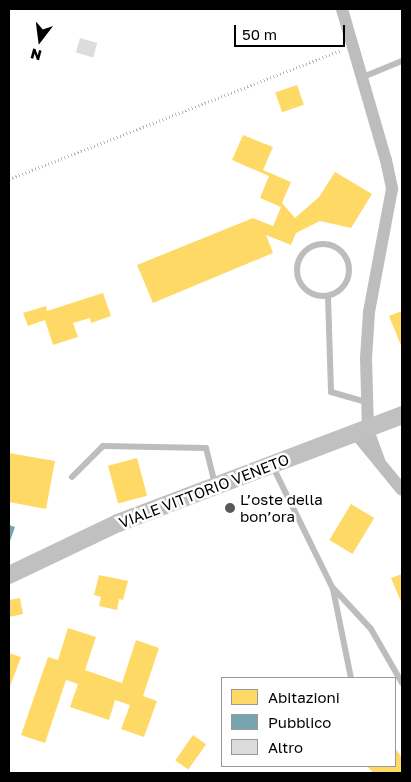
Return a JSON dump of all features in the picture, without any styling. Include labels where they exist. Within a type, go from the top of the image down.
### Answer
[{"type":"main road","name":"VIALE VITTORIO VENETO","points":[[9,575],[118,523],[362,432],[402,415]]},
{"type":"street","points":[[342,9],[363,77],[392,190],[369,312],[367,402],[362,432],[379,461],[402,490]]},
{"type":"lane","points":[[363,77],[402,60]]},
{"type":"lane","points":[[316,244],[333,245],[340,250],[349,264],[347,281],[343,288],[328,296],[310,293],[299,280],[298,263],[302,255],[316,244]]},
{"type":"lane","points":[[328,296],[331,392],[367,402]]},
{"type":"lane","points":[[72,476],[103,446],[206,448],[216,486]]},
{"type":"lane","points":[[272,466],[333,588],[352,677]]},
{"type":"lane","points":[[333,588],[371,629],[402,682]]},
{"type":"path","points":[[9,179],[354,45]]},
{"type":"building: Abitazioni","points":[[297,85],[304,105],[282,112],[275,92]]},
{"type":"building: Abitazioni","points":[[243,135],[273,147],[263,170],[291,182],[282,203],[295,218],[319,197],[335,172],[372,194],[351,228],[320,221],[296,233],[291,245],[266,235],[273,253],[153,303],[137,265],[253,218],[273,226],[281,207],[260,198],[269,176],[232,160]]},
{"type":"building: Abitazioni","points":[[103,293],[111,316],[91,323],[90,318],[73,323],[78,337],[53,345],[45,320],[28,326],[23,313],[46,306],[47,311]]},
{"type":"building: Abitazioni","points":[[402,311],[402,348],[389,316]]},
{"type":"building: Abitazioni","points":[[9,453],[55,461],[46,509],[9,502]]},
{"type":"building: Abitazioni","points":[[137,458],[147,496],[118,503],[108,466]]},
{"type":"building: Abitazioni","points":[[351,504],[374,518],[353,554],[329,540]]},
{"type":"building: Abitazioni","points":[[402,574],[402,604],[391,578]]},
{"type":"building: Abitazioni","points":[[99,575],[128,581],[123,600],[119,599],[117,610],[99,606],[101,597],[94,595]]},
{"type":"building: Abitazioni","points":[[20,598],[23,614],[9,617],[9,600]]},
{"type":"building: Abitazioni","points":[[68,628],[96,637],[85,670],[122,683],[136,640],[159,648],[143,696],[157,701],[144,737],[121,729],[130,705],[115,700],[109,720],[70,707],[78,684],[66,680],[45,743],[21,735],[48,657],[58,660]]},
{"type":"building: Abitazioni","points":[[9,653],[21,657],[9,689]]},
{"type":"building: Abitazioni","points":[[193,735],[206,744],[188,770],[175,760]]},
{"type":"building: Abitazioni","points":[[396,749],[402,758],[402,773],[373,773],[368,767],[396,767]]},
{"type":"building: Pubblico","points":[[9,525],[15,527],[9,544]]},
{"type":"building: Altro","points":[[80,38],[97,43],[93,57],[76,52]]},
{"type":"place","name":"L’oste della bon’ora","points":[[230,508]]}]
